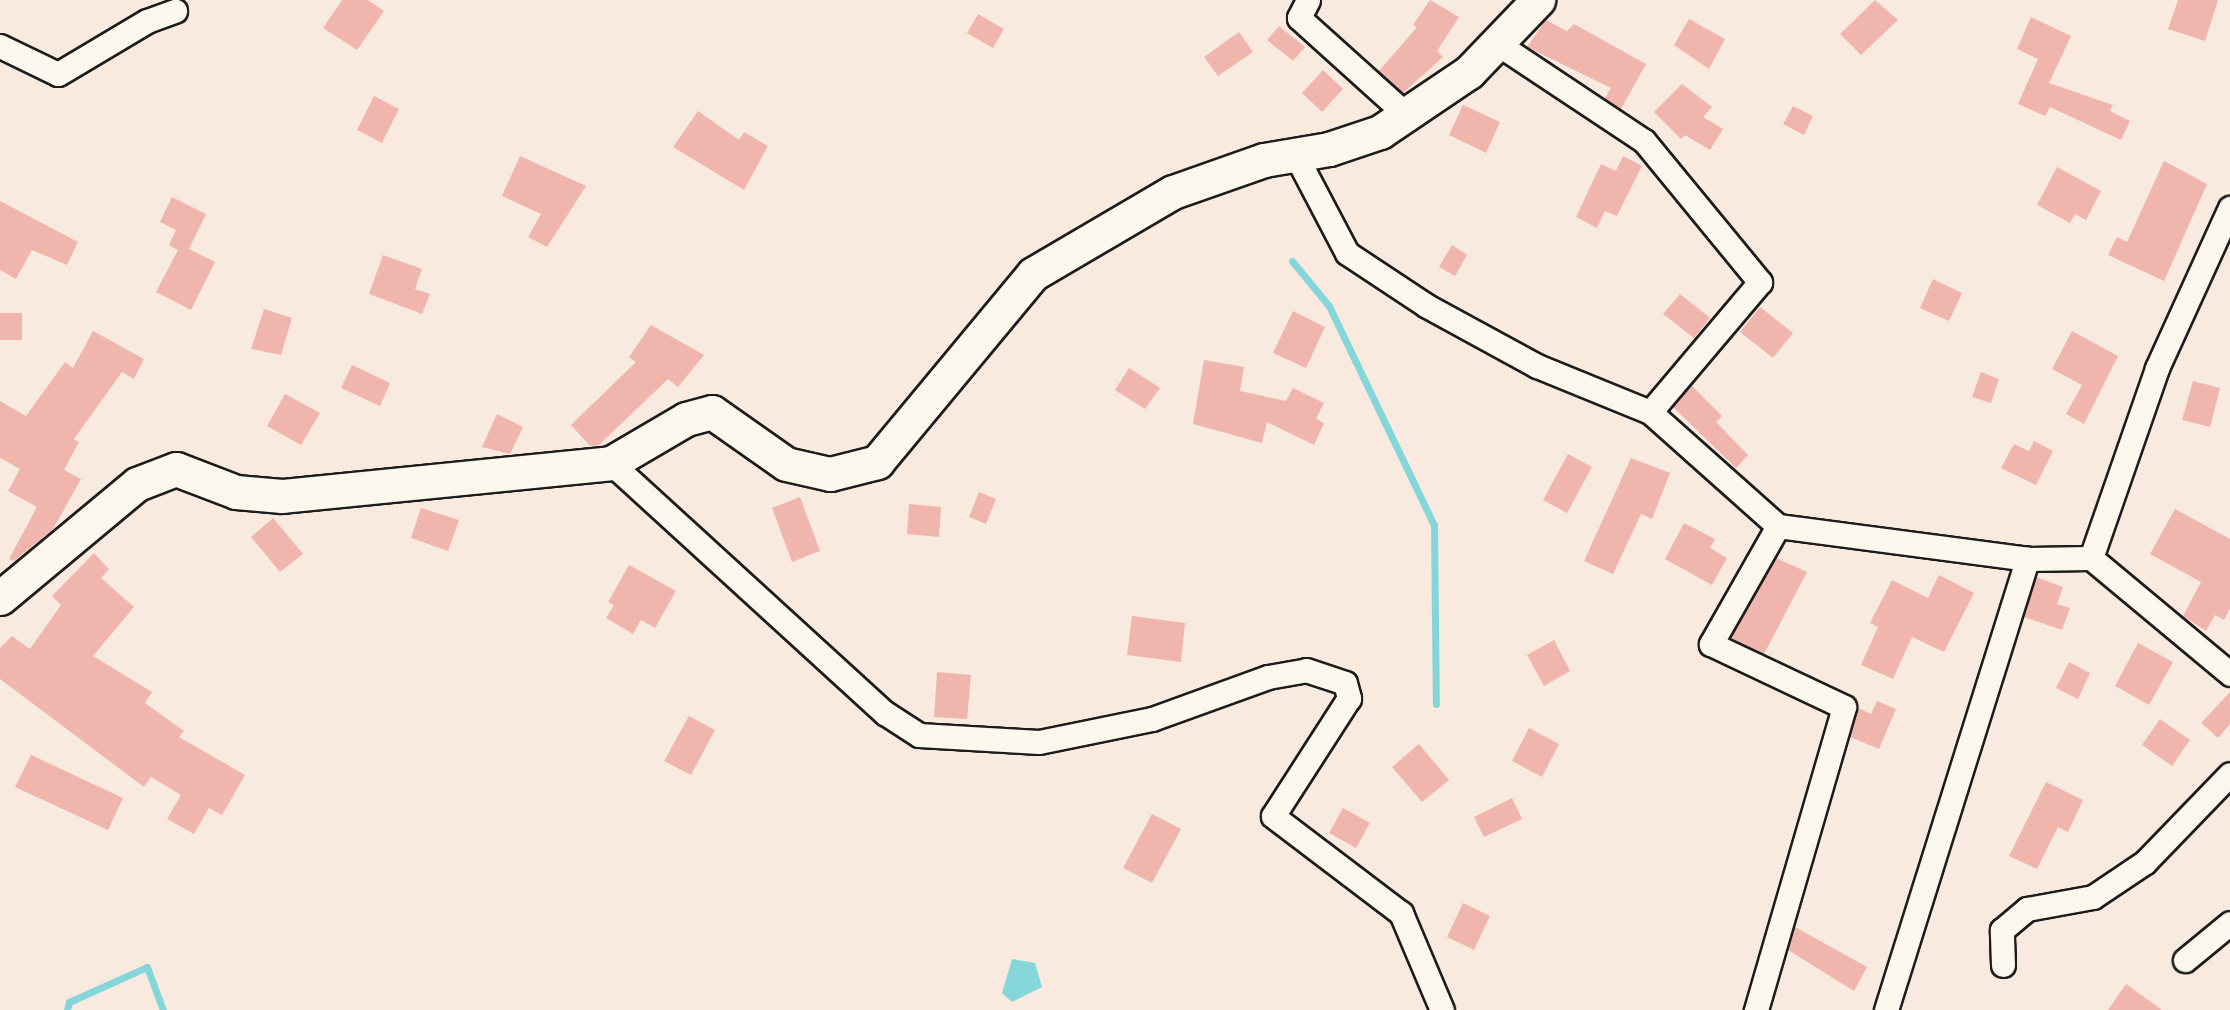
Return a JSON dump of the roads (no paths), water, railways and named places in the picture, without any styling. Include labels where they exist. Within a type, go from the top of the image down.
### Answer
[{"type":"main road","points":[[0,598],[137,484],[176,469],[236,492],[282,496],[611,463],[686,419],[712,412],[786,464],[830,474],[877,461],[1033,274],[1173,192],[1294,152],[1356,141],[1408,116],[1498,44],[1538,0]]},
{"type":"street","points":[[1308,0],[1299,18],[1408,116]]},
{"type":"street","points":[[0,46],[58,74],[147,21],[175,11]]},
{"type":"street","points":[[1498,44],[1644,141],[1759,282],[1650,412]]},
{"type":"street","points":[[1294,152],[1347,253],[1427,306],[1537,366],[1650,412],[1778,526],[2026,559],[2091,558],[2230,674]]},
{"type":"street","points":[[2091,558],[2157,368],[2230,208]]},
{"type":"street","points":[[611,463],[885,713],[919,735],[1038,742],[1152,719],[1268,677],[1306,670],[1345,683],[1349,698],[1273,816],[1401,913],[1442,1010]]},
{"type":"street","points":[[1756,1010],[1844,707],[1711,644],[1778,526]]},
{"type":"street","points":[[1886,1010],[2026,559]]},
{"type":"street","points":[[2003,965],[2002,930],[2027,909],[2093,897],[2145,862],[2230,774]]},
{"type":"street","points":[[2185,960],[2230,923]]},
{"type":"water","points":[[1012,959],[1035,963],[1042,987],[1012,1002],[1002,993]]},
{"type":"waterway","points":[[1292,261],[1329,306],[1434,525],[1436,704]]},
{"type":"waterway","points":[[67,1010],[69,1002],[147,967],[163,1010]]}]
